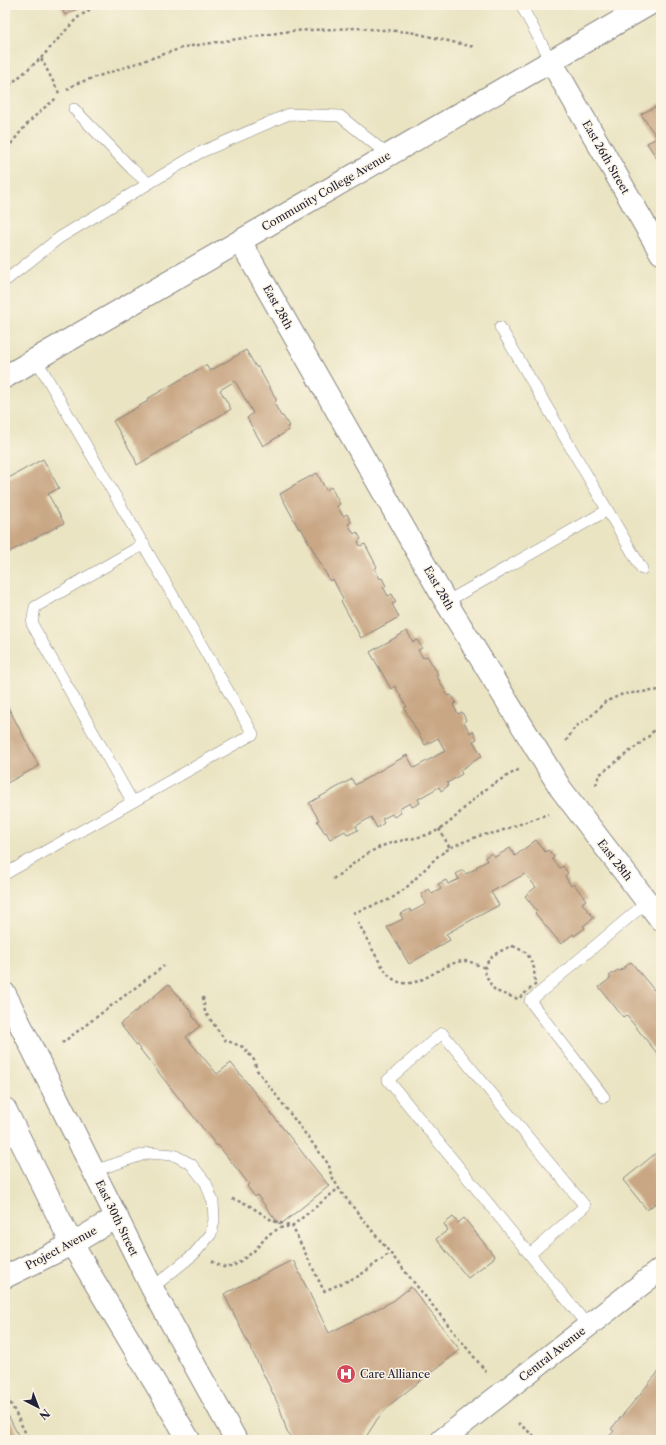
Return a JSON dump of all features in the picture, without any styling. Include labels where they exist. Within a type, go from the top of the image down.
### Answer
[{"type":"street","name":"Community College Avenue","points":[[5,377],[648,5]]},
{"type":"street","name":"East 26th Street","points":[[551,61],[661,253]]},
{"type":"street","name":"East 28th","points":[[240,241],[446,602],[561,789],[656,912]]},
{"type":"street","name":"East 30th Street","points":[[5,994],[152,1288],[236,1440]]},
{"type":"street","points":[[5,1109],[72,1244],[189,1440]]},
{"type":"street","name":"Project Avenue","points":[[5,1277],[72,1244],[117,1217]]},
{"type":"street","name":"Central Avenue","points":[[442,1440],[661,1269]]},
{"type":"lane","points":[[521,5],[551,61]]},
{"type":"lane","points":[[74,109],[132,169],[148,183]]},
{"type":"lane","points":[[5,281],[59,238],[199,153],[289,114],[340,116],[388,156]]},
{"type":"lane","points":[[500,327],[606,511],[642,569]]},
{"type":"lane","points":[[5,874],[253,734],[36,359]]},
{"type":"lane","points":[[446,602],[606,511]]},
{"type":"lane","points":[[132,801],[32,624],[35,607],[144,544]]},
{"type":"lane","points":[[604,1097],[530,1001],[656,912]]},
{"type":"lane","points":[[530,1254],[585,1206],[442,1033],[388,1080],[588,1326]]},
{"type":"lane","points":[[94,1171],[148,1153],[174,1155],[191,1164],[206,1183],[214,1202],[214,1220],[211,1234],[194,1254],[152,1288]]},
{"type":"path","points":[[5,89],[41,58],[77,18],[97,5]]},
{"type":"path","points":[[5,154],[10,145],[42,108],[75,84],[185,47],[290,31],[356,28],[410,32],[474,47]]},
{"type":"path","points":[[41,58],[60,95]]},
{"type":"path","points":[[566,741],[574,728],[589,718],[605,702],[622,694],[661,690]]},
{"type":"path","points":[[596,785],[600,775],[647,738],[661,723]]},
{"type":"path","points":[[332,879],[378,848],[403,840],[423,837],[439,829],[455,819],[473,799],[494,782],[521,769]]},
{"type":"path","points":[[352,913],[391,899],[406,888],[438,856],[450,848],[482,835],[495,833],[550,814]]},
{"type":"path","points":[[439,829],[450,848]]},
{"type":"path","points":[[358,922],[387,973],[395,980],[415,983],[454,963],[466,961],[485,968]]},
{"type":"path","points":[[513,946],[527,953],[534,968],[535,985],[518,999],[494,989],[486,976],[485,968],[492,956],[502,949],[513,946]]},
{"type":"path","points":[[62,1043],[164,966]]},
{"type":"path","points":[[203,997],[205,1012],[225,1040],[243,1047],[254,1060],[257,1070],[329,1165],[331,1175],[339,1188],[487,1373]]},
{"type":"path","points":[[208,1259],[222,1267],[232,1267],[253,1252],[269,1234],[280,1228],[292,1226],[339,1188]]},
{"type":"path","points":[[228,1198],[246,1204],[273,1221],[292,1226],[324,1291],[359,1276],[390,1253]]},
{"type":"path","points":[[5,1392],[29,1440]]},
{"type":"path","points":[[518,1423],[539,1440]]},
{"type":"building","points":[[60,5],[85,5],[65,15]]},
{"type":"building","points":[[661,104],[661,165],[647,143],[657,138],[641,114]]},
{"type":"building","points":[[246,350],[256,367],[258,367],[276,399],[274,403],[281,416],[283,416],[289,426],[287,427],[289,430],[263,446],[247,418],[253,413],[235,381],[220,390],[231,409],[137,465],[113,421],[148,401],[147,399],[206,365],[210,371]]},
{"type":"building","points":[[43,459],[59,488],[48,494],[64,523],[5,554],[5,480]]},
{"type":"building","points":[[317,473],[326,490],[331,487],[340,504],[337,506],[343,516],[347,514],[351,522],[348,524],[354,534],[357,532],[361,539],[358,541],[360,546],[365,544],[377,567],[375,569],[380,579],[382,578],[386,586],[383,587],[388,596],[392,594],[396,602],[392,604],[399,617],[361,638],[341,601],[343,599],[333,579],[330,581],[301,528],[299,529],[280,494]]},
{"type":"building","points":[[407,631],[413,642],[417,640],[422,648],[418,650],[423,658],[427,656],[438,674],[436,675],[448,696],[451,695],[456,702],[453,705],[458,714],[462,712],[466,720],[464,722],[470,733],[473,731],[477,739],[473,741],[482,756],[460,770],[462,774],[447,783],[448,786],[441,791],[439,787],[418,799],[420,803],[412,807],[410,803],[399,809],[401,813],[394,817],[392,814],[382,819],[384,823],[377,828],[371,817],[356,826],[358,830],[348,835],[345,831],[330,839],[317,821],[319,820],[309,803],[352,779],[355,785],[407,755],[414,768],[445,751],[438,738],[425,745],[404,708],[407,707],[395,686],[391,689],[370,652]]},
{"type":"building","points":[[5,701],[39,766],[5,784]]},
{"type":"building","points":[[536,840],[545,852],[548,850],[554,857],[552,859],[560,868],[563,866],[568,873],[565,876],[571,886],[574,884],[586,900],[582,903],[594,918],[583,926],[585,928],[574,936],[573,934],[561,944],[535,913],[537,911],[525,896],[536,887],[525,874],[491,892],[499,905],[446,934],[450,940],[409,964],[387,927],[403,919],[400,914],[410,909],[411,912],[426,904],[421,894],[429,889],[432,894],[441,889],[438,884],[446,880],[448,884],[459,879],[456,874],[463,870],[466,874],[477,868],[476,867],[487,861],[485,857],[492,853],[495,857],[510,848],[515,856]]},
{"type":"building","points":[[631,962],[654,990],[655,989],[661,996],[661,1058],[626,1015],[623,1017],[599,987],[611,978],[609,976],[618,970],[620,971]]},
{"type":"building","points":[[169,984],[193,1014],[192,1015],[200,1026],[186,1037],[217,1074],[231,1063],[329,1186],[280,1225],[257,1195],[255,1197],[247,1186],[249,1184],[120,1024]]},
{"type":"building","points":[[661,1149],[661,1199],[647,1210],[623,1180]]},
{"type":"building","points":[[453,1217],[458,1223],[464,1218],[495,1257],[468,1278],[436,1239],[448,1230],[444,1224]]},
{"type":"building","name":"Care Alliance","points":[[293,1260],[329,1333],[393,1301],[411,1287],[460,1350],[392,1403],[378,1418],[364,1440],[293,1440],[287,1432],[280,1408],[224,1294]]},
{"type":"building","points":[[661,1369],[661,1420],[657,1426],[661,1429],[661,1432],[654,1440],[606,1440],[614,1431],[611,1429]]},
{"type":"building","points":[[7,1413],[18,1435],[13,1437],[15,1440],[5,1440],[5,1414]]},
{"type":"place","name":"Care Alliance","points":[[346,1374]]}]
